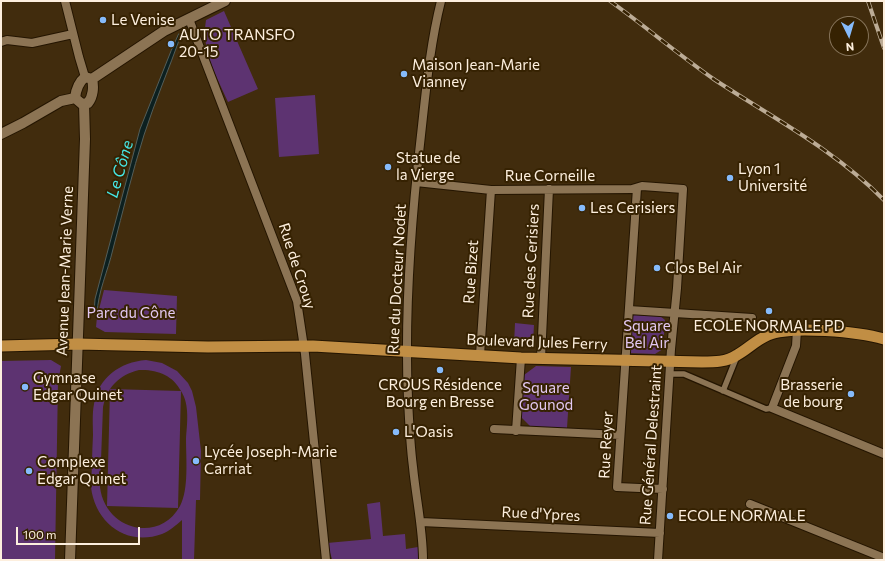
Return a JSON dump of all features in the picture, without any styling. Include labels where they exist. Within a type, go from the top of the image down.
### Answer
[{"type":"main road","name":"Boulevard Jules Ferry","points":[[1,346],[78,344],[208,347],[304,347],[407,351],[521,358],[702,362],[722,361],[737,356],[768,334],[786,330],[857,333],[884,331]]},
{"type":"main road","name":"Boulevard Jules Ferry","points":[[857,333],[884,339]]},
{"type":"street","points":[[66,1],[73,34],[89,78],[94,87],[88,103],[84,104],[78,102],[75,98]]},
{"type":"street","points":[[75,98],[78,86],[89,78],[164,32],[225,1]]},
{"type":"street","name":"Rue du Docteur Nodet","points":[[423,560],[421,522],[412,467],[407,351],[410,259],[416,182],[432,44],[441,1]]},
{"type":"street","name":"Rue de Crouy","points":[[188,19],[295,296],[304,347],[326,560]]},
{"type":"street","points":[[1,42],[7,40],[32,43],[73,34]]},
{"type":"street","points":[[1,134],[24,124],[61,101],[75,98]]},
{"type":"street","name":"Avenue Jean-Marie Verne","points":[[70,560],[78,344],[84,104]]},
{"type":"street","name":"Rue Corneille","points":[[416,182],[491,190],[632,189],[642,186],[683,189]]},
{"type":"street","name":"Rue Reyer","points":[[637,188],[617,486],[663,489]]},
{"type":"street","name":"Rue des Cerisiers","points":[[541,358],[549,189]]},
{"type":"street","name":"Rue Général Delestraint","points":[[658,560],[683,189]]},
{"type":"street","name":"Rue Bizet","points":[[480,356],[491,190]]},
{"type":"street","points":[[628,310],[752,318]]},
{"type":"street","points":[[772,408],[796,346],[797,330]]},
{"type":"street","points":[[723,391],[737,356]]},
{"type":"street","points":[[516,431],[521,358]]},
{"type":"street","points":[[670,374],[684,374],[766,409],[772,408],[884,454]]},
{"type":"street","points":[[494,430],[620,435]]},
{"type":"street","points":[[750,504],[884,558]]},
{"type":"street","name":"Rue d'Ypres","points":[[421,522],[660,533]]},
{"type":"green space","points":[[224,11],[258,89],[228,102],[214,72],[208,52],[205,31],[206,20]]},
{"type":"green space","points":[[315,95],[319,154],[279,157],[275,98]]},
{"type":"green space","name":"Parc du Cône","points":[[104,290],[177,296],[176,334],[105,332],[96,327]]},
{"type":"green space","name":"Square Bel Air","points":[[634,315],[660,316],[665,320],[663,349],[655,354],[629,353],[631,317]]},
{"type":"green space","points":[[515,323],[534,325],[533,343],[528,346],[514,345]]},
{"type":"green space","name":"Complexe Edgar Quinet","points":[[51,360],[61,366],[58,382],[55,560],[1,560],[1,361]]},
{"type":"green space","points":[[146,360],[162,363],[177,371],[188,383],[192,391],[196,407],[201,451],[200,500],[196,500],[194,560],[182,560],[182,520],[170,530],[162,534],[149,537],[137,537],[125,534],[115,529],[106,521],[94,500],[91,487],[93,412],[96,395],[105,379],[112,373],[127,364]],"holes":[[[139,370],[145,370],[158,372],[169,377],[178,385],[184,396],[187,408],[186,483],[180,506],[171,518],[159,525],[147,528],[134,527],[122,522],[112,513],[104,502],[100,487],[103,407],[108,393],[115,383],[126,375]]]},
{"type":"green space","name":"Square Gounod","points":[[536,366],[571,367],[567,428],[531,427],[521,417],[524,375]]},
{"type":"green space","points":[[110,389],[181,391],[178,508],[107,506]]},
{"type":"green space","points":[[380,502],[383,536],[405,534],[406,549],[418,547],[419,560],[332,559],[327,543],[371,539],[367,504]]},
{"type":"water","name":"Le Cône","points":[[179,34],[181,35],[144,135],[101,289],[97,314],[94,314],[95,299],[140,129]]},
{"type":"railway","points":[[610,1],[715,80],[824,150],[865,182],[884,200]]},
{"type":"railway","points":[[868,1],[884,48]]},
{"type":"place","name":"Le Venise","points":[[103,20]]},
{"type":"place","name":"AUTO TRANSFO 20-15","points":[[171,44]]},
{"type":"place","name":"Maison Jean-Marie Vianney","points":[[404,74]]},
{"type":"place","name":"Statue de la Vierge","points":[[388,167]]},
{"type":"place","name":"Lyon 1 Université","points":[[730,178]]},
{"type":"place","name":"Les Cerisiers","points":[[582,208]]},
{"type":"place","name":"Clos Bel Air","points":[[657,268]]},
{"type":"place","name":"ECOLE NORMALE PD","points":[[769,311]]},
{"type":"place","name":"CROUS Résidence Bourg en Bresse","points":[[440,370]]},
{"type":"place","name":"Gymnase Edgar Quinet","points":[[25,387]]},
{"type":"place","name":"Brasserie de bourg","points":[[851,394]]},
{"type":"place","name":"L'Oasis","points":[[396,432]]},
{"type":"place","name":"Lycée Joseph-Marie Carriat","points":[[196,461]]},
{"type":"place","name":"Complexe Edgar Quinet","points":[[29,471]]},
{"type":"place","name":"ECOLE NORMALE","points":[[670,516]]}]
